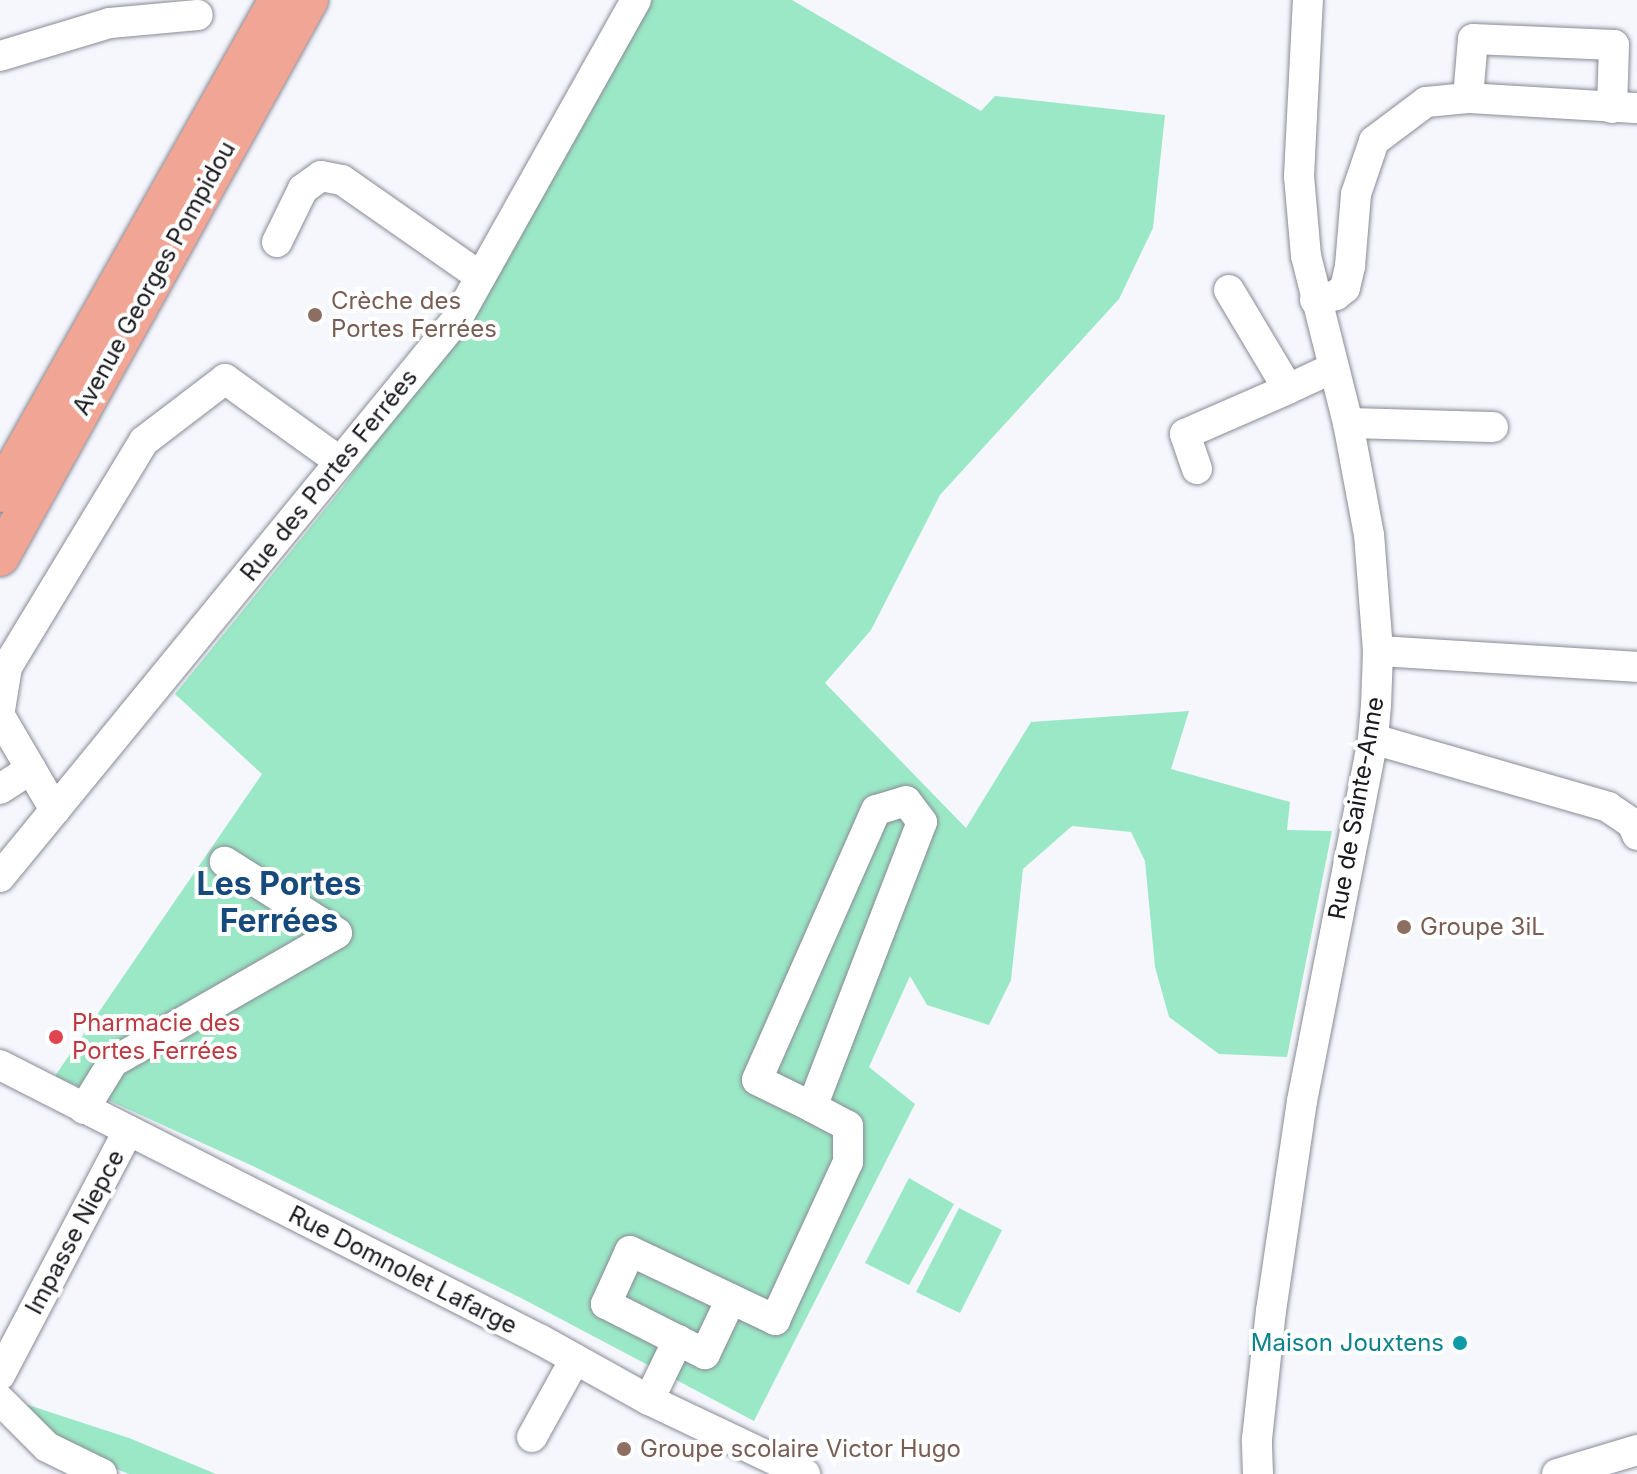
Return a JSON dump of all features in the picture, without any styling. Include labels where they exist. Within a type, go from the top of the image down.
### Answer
[{"type":"main road","name":"Avenue Georges Pompidou","points":[[0,493],[278,0]]},
{"type":"main road","name":"Avenue Georges Pompidou","points":[[0,557],[309,0]]},
{"type":"street","name":"Rue des Portes Ferrées","points":[[0,877],[457,319],[636,0]]},
{"type":"street","name":"Rue de Sainte-Anne","points":[[1258,1474],[1257,1439],[1271,1311],[1302,1101],[1373,739],[1378,651],[1369,535],[1348,423],[1331,369],[1306,256],[1299,176],[1308,0]]},
{"type":"street","points":[[0,56],[110,23],[198,15]]},
{"type":"street","points":[[1315,300],[1336,295],[1345,288],[1350,266],[1356,194],[1374,141],[1426,102],[1468,98],[1624,108],[1614,45],[1473,39],[1468,98]]},
{"type":"street","points":[[277,242],[303,189],[321,176],[342,180],[481,277]]},
{"type":"street","points":[[1229,290],[1288,389]]},
{"type":"street","points":[[1197,469],[1185,434],[1331,369]]},
{"type":"street","points":[[55,810],[0,713],[7,667],[144,441],[225,379],[339,461]]},
{"type":"street","points":[[1348,423],[1493,427]]},
{"type":"street","points":[[1378,651],[1637,667]]},
{"type":"street","points":[[1373,739],[1608,807],[1632,823],[1637,835]]},
{"type":"street","points":[[0,789],[31,769]]},
{"type":"street","points":[[731,1299],[705,1354],[606,1304],[630,1251],[731,1299],[775,1320],[848,1162],[848,1126],[757,1080],[876,810],[906,801],[922,822],[812,1107]]},
{"type":"street","points":[[84,1109],[113,1062],[337,933],[225,862]]},
{"type":"street","name":"Rue Domnolet Lafarge","points":[[0,1065],[575,1359],[649,1400],[805,1474]]},
{"type":"street","name":"Impasse Niepce","points":[[0,1375],[128,1131]]},
{"type":"street","points":[[649,1400],[678,1340]]},
{"type":"street","points":[[532,1437],[575,1359]]},
{"type":"street","points":[[0,1400],[47,1447],[69,1461],[102,1474]]},
{"type":"street","points":[[1557,1474],[1637,1450]]},
{"type":"green space","points":[[646,0],[792,0],[981,111],[995,96],[1165,115],[1153,228],[1119,299],[940,495],[871,630],[825,683],[966,828],[1031,722],[1189,711],[1171,769],[1290,802],[1287,830],[1332,831],[1287,1057],[1219,1054],[1169,1017],[1155,967],[1145,861],[1131,832],[1072,826],[1023,869],[1011,980],[989,1025],[927,1005],[910,976],[869,1067],[915,1104],[754,1421],[521,1298],[257,1168],[55,1076],[262,774],[175,694],[343,487],[496,272]]},
{"type":"green space","points":[[909,1178],[954,1204],[909,1285],[865,1263]]},
{"type":"green space","points":[[959,1208],[1002,1230],[960,1313],[916,1292]]},
{"type":"green space","points":[[13,1400],[129,1438],[216,1474],[129,1474],[75,1452]]},
{"type":"place","name":"Crèche des Portes Ferrées","points":[[315,315]]},
{"type":"place","name":"Groupe 3iL","points":[[1404,927]]},
{"type":"place","name":"Pharmacie des Portes Ferrées","points":[[56,1037]]},
{"type":"place","name":"Maison Jouxtens","points":[[1460,1343]]},
{"type":"place","name":"Groupe scolaire Victor Hugo","points":[[624,1449]]},
{"type":"district","name":"Les Portes Ferrées","points":[[279,904]]}]
